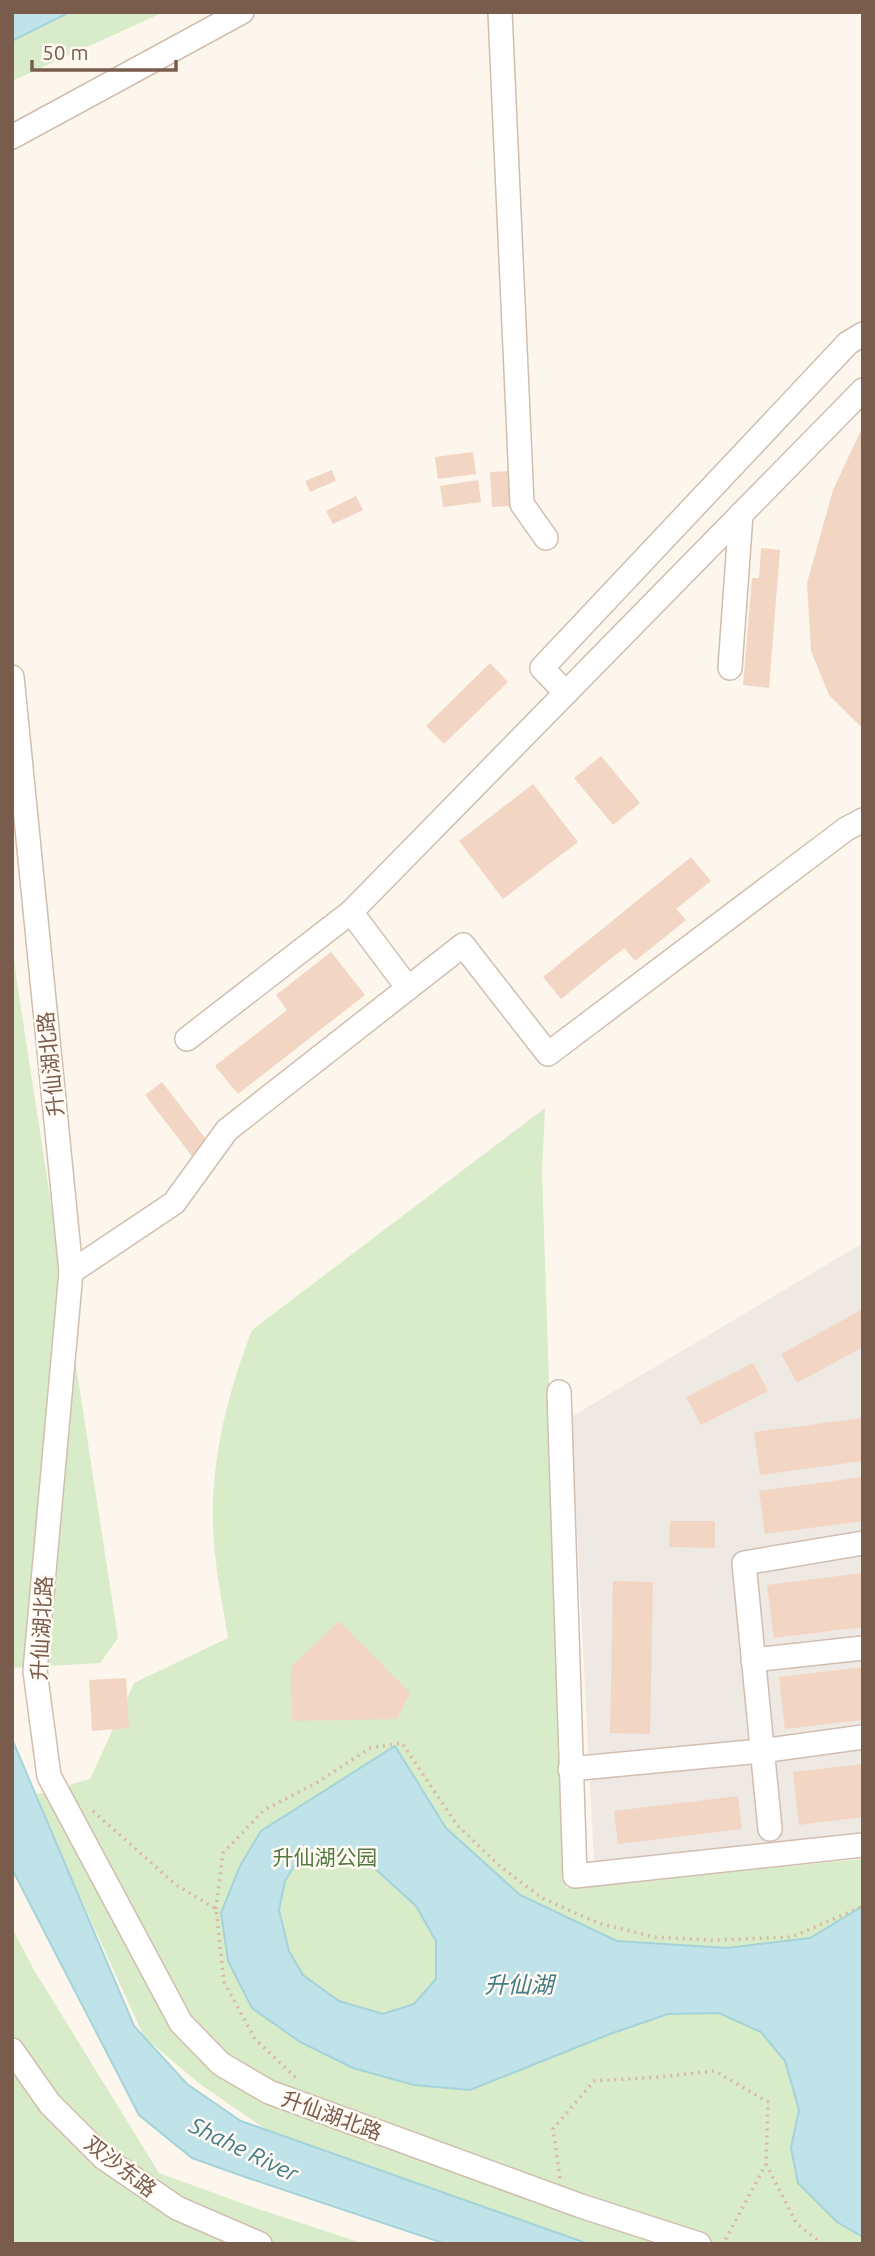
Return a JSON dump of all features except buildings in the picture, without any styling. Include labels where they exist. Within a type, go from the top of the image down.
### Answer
[{"type":"street","points":[[12,137],[242,12]]},
{"type":"street","points":[[500,12],[522,504],[546,538]]},
{"type":"street","points":[[566,693],[542,668],[848,343],[863,334]]},
{"type":"street","points":[[187,1039],[351,912],[863,390]]},
{"type":"street","points":[[730,668],[741,514]]},
{"type":"street","name":"升仙湖北路","points":[[12,677],[71,1272],[35,1671],[49,1776],[181,2023],[221,2064],[269,2092],[582,2206],[699,2244]]},
{"type":"street","points":[[71,1272],[173,1203],[227,1130],[463,945],[548,1054],[846,829],[863,820]]},
{"type":"street","points":[[351,912],[408,988]]},
{"type":"street","points":[[559,1392],[575,1876],[863,1845]]},
{"type":"street","points":[[769,1829],[744,1563],[863,1543]]},
{"type":"street","points":[[753,1660],[863,1648]]},
{"type":"street","points":[[570,1769],[761,1751],[863,1737]]},
{"type":"street","name":"双沙东路","points":[[12,2050],[50,2104],[104,2158],[177,2208],[260,2244]]},
{"type":"path","points":[[304,2083],[293,2077],[255,2039],[224,1982],[216,1909],[223,1853],[264,1810],[318,1782],[370,1748],[402,1743],[457,1825],[501,1867],[542,1898],[598,1923],[654,1937],[711,1940],[792,1937],[863,1906]]},
{"type":"path","points":[[86,1805],[175,1884],[216,1909]]},
{"type":"path","points":[[561,2189],[553,2129],[594,2081],[715,2071],[768,2102],[766,2164],[723,2244]]},
{"type":"path","points":[[766,2164],[797,2224],[823,2244]]},
{"type":"shaded area","points":[[863,1243],[863,1833],[594,1861],[571,1417]]},
{"type":"green space","points":[[12,12],[164,12],[12,81]]},
{"type":"green space","points":[[12,940],[118,1638],[100,1663],[12,1668]]},
{"type":"green space","name":"升仙湖公园","points":[[545,1108],[542,1172],[566,1888],[863,1859],[863,2244],[593,2244],[281,2140],[200,2084],[144,2037],[34,1795],[90,1779],[134,1683],[228,1638],[214,1539],[213,1500],[223,1426],[235,1377],[252,1330]]},
{"type":"green space","points":[[12,1928],[34,1970],[159,2173],[365,2244],[12,2244]]},
{"type":"water","points":[[12,12],[70,12],[12,41]]},
{"type":"water","name":"Shahe River","points":[[12,1739],[134,2026],[187,2084],[241,2121],[589,2244],[446,2244],[192,2158],[139,2115],[12,1869]]},
{"type":"water","name":"升仙湖","points":[[395,1746],[446,1828],[520,1895],[617,1941],[727,1948],[810,1938],[863,1906],[863,2237],[837,2222],[798,2183],[791,2148],[799,2110],[785,2061],[761,2032],[719,2013],[668,2014],[610,2034],[470,2090],[414,2085],[353,2068],[300,2042],[252,2008],[228,1961],[221,1913],[240,1866],[261,1831]],"holes":[[[327,1847],[360,1855],[416,1906],[436,1941],[436,1979],[414,2004],[383,2014],[339,2001],[303,1975],[289,1951],[279,1910],[285,1881],[301,1855]]]}]
